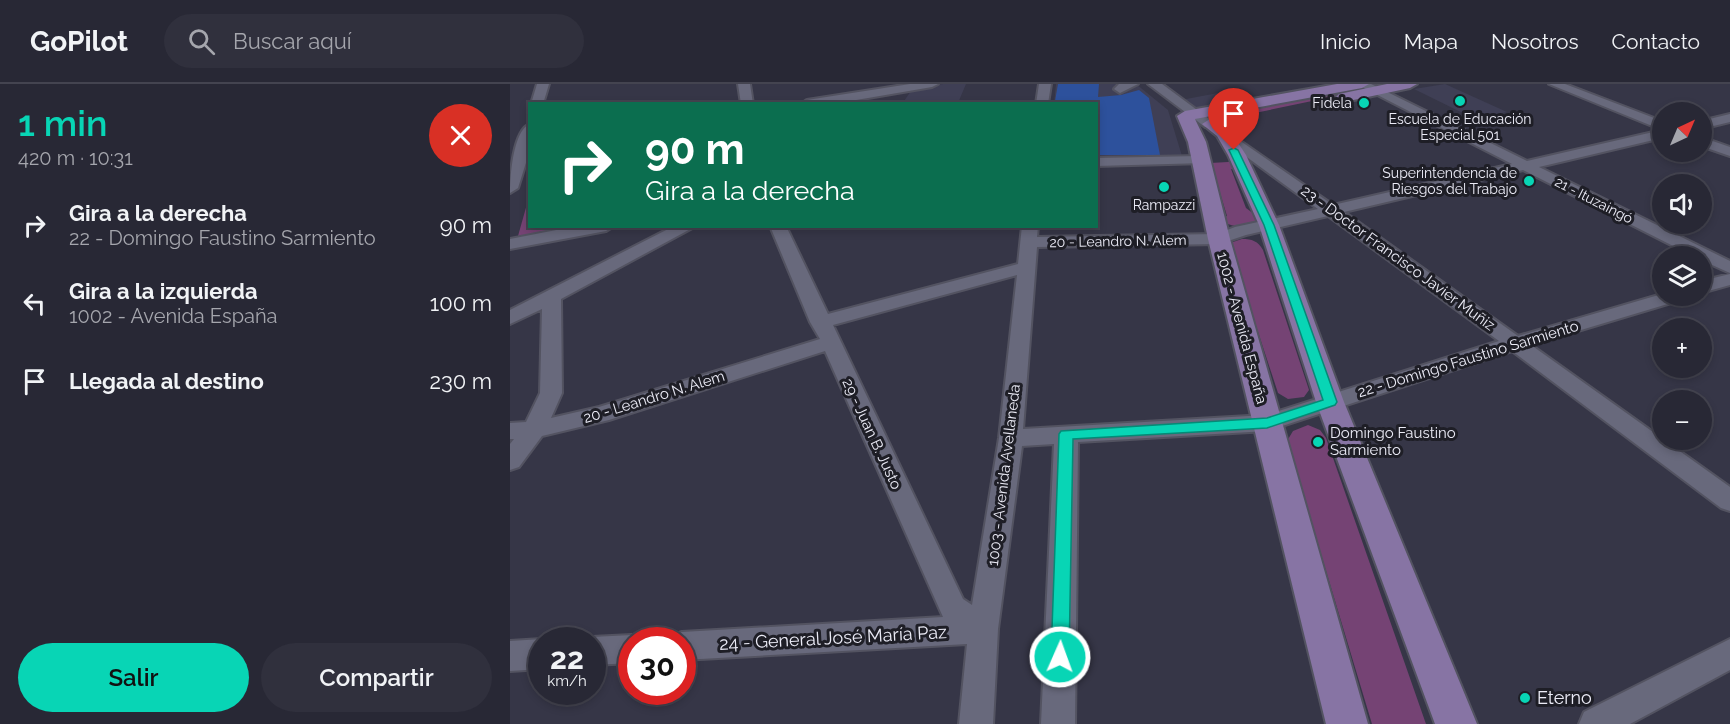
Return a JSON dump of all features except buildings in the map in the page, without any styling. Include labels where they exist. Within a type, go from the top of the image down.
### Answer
[{"type":"main road","points":[[1410,84],[1365,86],[1209,135],[1269,225],[1330,402],[1456,724]]},
{"type":"main road","name":"1002 - Avenida España","points":[[1209,135],[1219,239],[1347,724]]},
{"type":"street","points":[[538,102],[543,84]]},
{"type":"street","points":[[744,84],[747,102]]},
{"type":"street","points":[[817,102],[887,88],[932,84]]},
{"type":"street","points":[[1042,102],[1045,84]]},
{"type":"street","points":[[1120,89],[1132,84]]},
{"type":"street","points":[[1144,84],[1209,135]]},
{"type":"street","points":[[1154,84],[1209,135]]},
{"type":"street","points":[[1555,84],[1652,122]]},
{"type":"street","name":"21 - Ituzaingó","points":[[1365,86],[1730,268]]},
{"type":"street","points":[[877,102],[887,88]]},
{"type":"street","points":[[1712,122],[1730,118]]},
{"type":"street","points":[[510,188],[521,147],[528,132]]},
{"type":"street","points":[[1098,162],[1209,135]]},
{"type":"street","name":"23 - Doctor Francisco Javier Muñiz","points":[[1209,135],[1333,211],[1730,501]]},
{"type":"street","name":"20 - Leandro N. Alem","points":[[510,431],[534,430],[602,414],[825,332],[1029,245],[1219,239],[1269,225],[1652,136]]},
{"type":"street","points":[[1712,145],[1730,152]]},
{"type":"street","points":[[510,244],[595,228]]},
{"type":"street","points":[[510,318],[684,228]]},
{"type":"street","name":"29 - Juan B. Justo","points":[[779,228],[953,608],[982,629]]},
{"type":"street","name":"1003 - Avenida Avellaneda","points":[[976,724],[982,629],[1011,438],[1029,245]]},
{"type":"street","points":[[1712,284],[1730,279]]},
{"type":"street","points":[[510,461],[534,430],[551,393],[552,295]]},
{"type":"street","name":"22 - Domingo Faustino Sarmiento","points":[[1011,438],[1267,423],[1515,343],[1652,303]]},
{"type":"street","points":[[1058,724],[1066,434]]},
{"type":"street","name":"24 - General José María Paz","points":[[696,645],[982,629]]},
{"type":"street","points":[[1596,724],[1730,654]]},
{"type":"street","points":[[510,656],[528,655]]},
{"type":"shaded area","points":[[966,84],[958,102],[903,102],[913,88]]},
{"type":"shaded area","points":[[1056,84],[1136,84],[1168,110],[1182,156],[1098,157],[1098,102],[1054,102]]},
{"type":"shaded area","name":"Escuela de Educación Especial 501","points":[[1445,84],[1507,112],[1475,119],[1414,89]]},
{"type":"shaded area","points":[[1360,88],[1365,90],[1221,120],[1212,116]]},
{"type":"shaded area","points":[[1239,89],[1257,101],[1198,110],[1181,100]]},
{"type":"shaded area","points":[[1234,159],[1239,171],[1231,169],[1246,208],[1254,214],[1257,220],[1245,226],[1223,222],[1221,218],[1227,216],[1215,176],[1206,172],[1210,163],[1228,162]]},
{"type":"shaded area","points":[[527,204],[528,228],[566,228],[518,236]]},
{"type":"shaded area","points":[[1242,239],[1254,241],[1263,250],[1309,390],[1304,397],[1288,399],[1278,393],[1230,246],[1233,242]]},
{"type":"shaded area","points":[[1308,425],[1320,430],[1326,438],[1426,724],[1372,724],[1287,441],[1293,431]]},
{"type":"place","name":"Escuela de Educación Especial 501","points":[[1460,101]]},
{"type":"place","name":"Fidela","points":[[1364,103]]},
{"type":"place","name":"Superintendencia de Riesgos del Trabajo","points":[[1529,181]]},
{"type":"place","name":"Rampazzi","points":[[1164,187]]},
{"type":"place","name":"Domingo Faustino Sarmiento","points":[[1318,442]]},
{"type":"place","name":"Eterno","points":[[1525,698]]},
{"type":"route","points":[[1060,657],[1066,434],[1267,423],[1330,402],[1269,225],[1234,150]]}]
